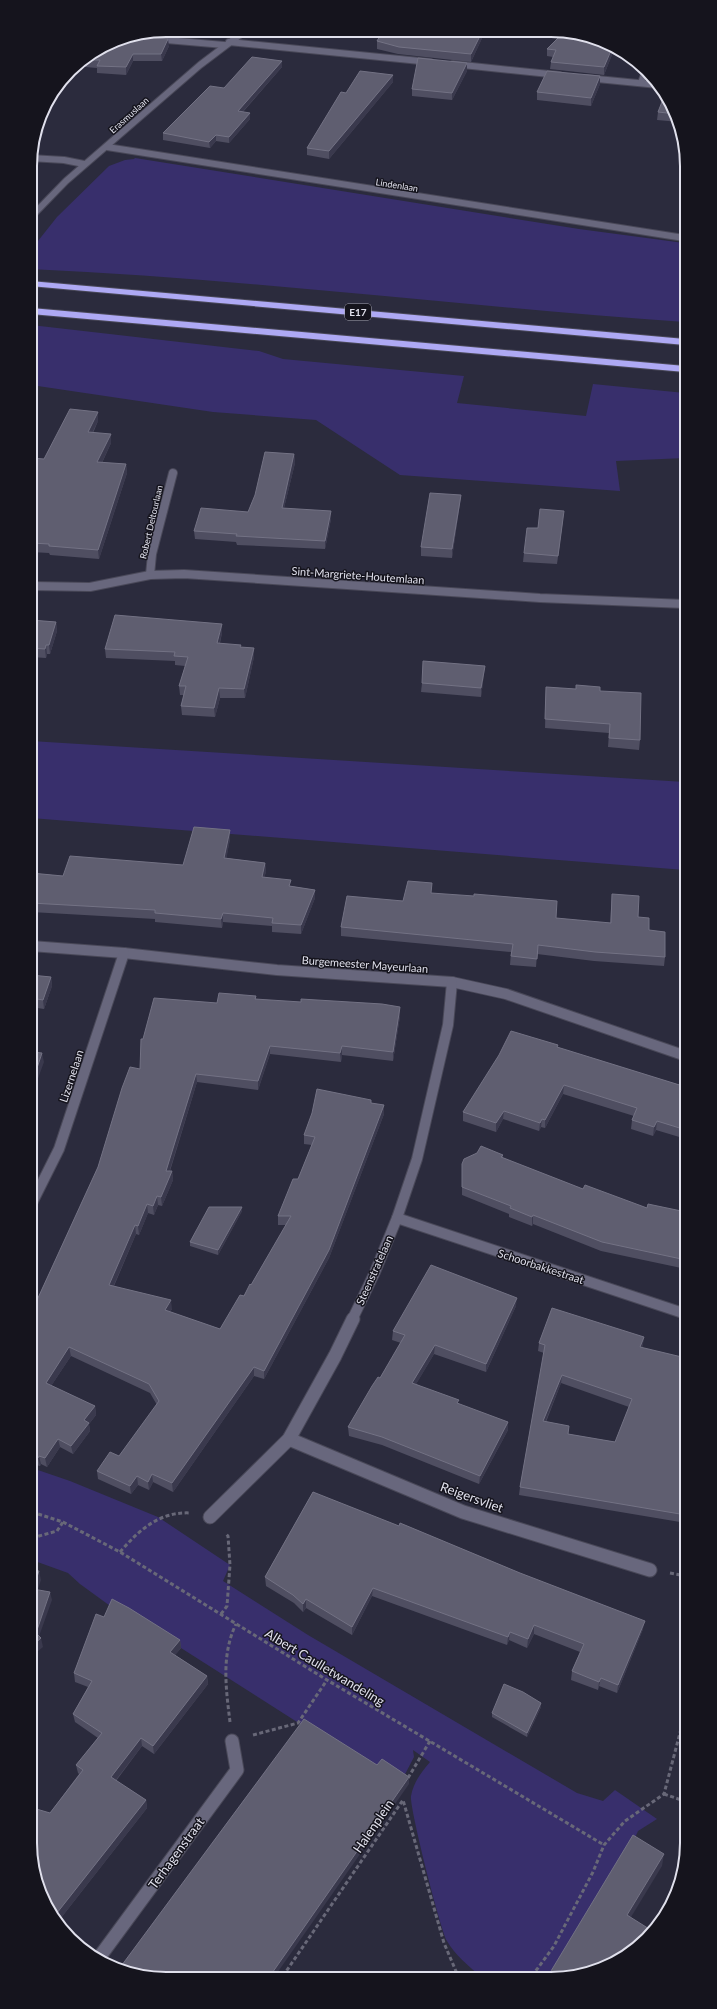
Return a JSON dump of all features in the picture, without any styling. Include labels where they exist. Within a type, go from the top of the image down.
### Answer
[{"type":"highway","name":"E17","points":[[37,284],[680,342]]},
{"type":"highway","points":[[37,312],[680,369]]},
{"type":"street","name":"Erasmuslaan","points":[[37,210],[46,199],[84,164],[107,147],[185,76],[235,37]]},
{"type":"street","points":[[149,39],[226,43],[435,62]]},
{"type":"street","points":[[443,63],[569,76]]},
{"type":"street","points":[[641,83],[643,76]]},
{"type":"street","points":[[577,77],[650,84]]},
{"type":"street","name":"Lindenlaan","points":[[107,147],[494,210],[680,237]]},
{"type":"street","points":[[37,158],[64,160],[84,164]]},
{"type":"street","name":"Robert Deltourlaan","points":[[150,575],[152,554],[173,473]]},
{"type":"street","name":"Sint-Margriete-Houtemlaan","points":[[37,586],[90,587],[150,575],[184,574],[540,598],[680,604]]},
{"type":"street","name":"Burgemeester Mayeurlaan","points":[[37,946],[124,953],[277,970],[452,982],[506,994],[680,1054]]},
{"type":"street","name":"Lizernelaan","points":[[37,1193],[59,1149],[124,953]]},
{"type":"street","name":"Steenstratelaan","points":[[210,1517],[289,1439],[334,1356],[375,1272],[397,1218],[417,1159],[448,1025],[452,982]]},
{"type":"street","name":"Schoorbakkestraat","points":[[397,1218],[680,1312]]},
{"type":"street","name":"Reigersvliet","points":[[289,1439],[463,1512],[650,1570]]},
{"type":"street","name":"Terhagenstraat","points":[[101,1955],[237,1770],[232,1741]]},
{"type":"path","points":[[120,1552],[158,1517],[182,1512],[210,1517],[228,1536],[230,1565],[227,1606],[221,1614]]},
{"type":"path","name":"Albert Caulletwandeling","points":[[37,1514],[63,1522],[120,1552],[327,1680],[604,1845]]},
{"type":"path","points":[[37,1537],[57,1531],[63,1522]]},
{"type":"path","points":[[236,1624],[230,1632],[225,1676],[232,1741],[298,1722],[327,1680]]},
{"type":"path","points":[[534,1972],[554,1946],[593,1872],[604,1845],[625,1821],[664,1794],[680,1733]]},
{"type":"path","points":[[404,1784],[430,1741]]},
{"type":"path","points":[[664,1794],[680,1800]]},
{"type":"path","points":[[402,1795],[403,1800]]},
{"type":"path","name":"Halenplein","points":[[286,1972],[403,1800]]},
{"type":"path","name":"Halenplein","points":[[403,1800],[444,1943],[456,1972]]},
{"type":"shaded area","points":[[134,159],[579,229],[680,242],[680,322],[521,309],[194,279],[37,269],[37,242],[57,217],[109,166],[125,160]]},
{"type":"shaded area","points":[[37,326],[259,351],[283,359],[464,376],[457,403],[586,416],[593,384],[680,393],[680,458],[616,461],[620,491],[400,475],[316,420],[213,412],[37,386]]},
{"type":"shaded area","points":[[37,741],[680,782],[680,870],[37,818]]},
{"type":"shaded area","points":[[37,1470],[70,1481],[158,1517],[230,1565],[223,1581],[308,1635],[577,1793],[603,1801],[615,1790],[657,1819],[638,1831],[631,1847],[555,1972],[476,1972],[458,1955],[447,1941],[432,1892],[415,1821],[411,1796],[416,1782],[430,1762],[413,1750],[414,1757],[402,1780],[377,1773],[181,1648],[113,1608],[80,1584],[68,1573],[37,1562]]},
{"type":"building","points":[[379,37],[480,37],[471,54],[399,47],[377,41]]},
{"type":"building","points":[[559,37],[576,39],[611,52],[604,67],[551,62],[556,50],[547,49]]},
{"type":"building","points":[[149,38],[168,39],[161,54],[133,54],[126,67],[97,66],[100,60],[93,60],[101,54],[124,44]]},
{"type":"building","points":[[252,57],[282,61],[238,111],[250,113],[229,137],[216,135],[209,142],[163,133],[210,86],[224,88]]},
{"type":"building","points":[[418,58],[467,63],[452,93],[412,89]]},
{"type":"building","points":[[360,71],[393,75],[329,151],[307,148],[341,92],[346,93]]},
{"type":"building","points":[[547,71],[600,76],[591,98],[537,92]]},
{"type":"building","points":[[662,101],[669,113],[658,112]]},
{"type":"building","points":[[70,409],[98,412],[88,432],[111,434],[97,462],[126,464],[98,550],[49,546],[49,544],[37,543],[37,458],[44,459]]},
{"type":"building","points":[[265,452],[294,454],[282,508],[331,511],[325,541],[236,536],[237,534],[194,531],[201,508],[248,512],[255,495]]},
{"type":"building","points":[[430,493],[461,495],[452,549],[421,547]]},
{"type":"building","points":[[540,509],[564,511],[558,556],[524,553],[527,528],[538,528]]},
{"type":"building","points":[[115,615],[222,624],[217,643],[241,645],[240,647],[254,648],[244,689],[219,688],[214,708],[181,706],[186,686],[179,686],[188,657],[174,656],[175,652],[105,649]]},
{"type":"building","points":[[37,620],[56,622],[49,645],[46,645],[45,649],[37,648]]},
{"type":"building","points":[[423,661],[485,666],[481,688],[422,683]]},
{"type":"building","points":[[576,685],[600,687],[600,691],[641,693],[640,740],[609,738],[610,724],[545,719],[546,687],[576,689]]},
{"type":"building","points":[[194,827],[230,830],[224,858],[265,863],[262,877],[291,880],[289,886],[315,890],[301,925],[272,923],[273,918],[223,913],[221,919],[155,913],[155,910],[37,903],[37,874],[63,876],[70,856],[183,865]]},
{"type":"building","points":[[408,881],[432,883],[431,893],[474,896],[474,894],[557,901],[556,918],[611,923],[612,894],[639,896],[638,917],[649,918],[649,930],[665,932],[665,957],[595,952],[538,945],[537,959],[511,956],[513,944],[341,927],[347,896],[403,901]]},
{"type":"building","points":[[37,976],[51,977],[43,1000],[37,999]]},
{"type":"building","points":[[219,993],[256,996],[255,999],[301,1002],[301,999],[382,1004],[400,1007],[393,1052],[342,1046],[340,1053],[270,1046],[258,1081],[196,1074],[166,1171],[172,1171],[161,1197],[157,1196],[153,1206],[147,1204],[138,1226],[135,1225],[109,1285],[171,1300],[165,1310],[220,1329],[240,1295],[244,1296],[250,1284],[251,1285],[291,1216],[278,1216],[293,1179],[298,1179],[315,1137],[304,1135],[312,1113],[317,1089],[371,1100],[371,1103],[384,1105],[329,1250],[264,1371],[254,1367],[172,1483],[152,1474],[148,1482],[137,1476],[130,1486],[97,1471],[110,1452],[119,1456],[159,1401],[149,1384],[69,1347],[46,1383],[95,1406],[84,1420],[89,1423],[71,1446],[58,1439],[45,1458],[39,1456],[37,1458],[37,1300],[98,1167],[122,1088],[130,1067],[140,1069],[141,1039],[143,1039],[154,998],[217,1003]]},
{"type":"building","points":[[511,1031],[558,1045],[557,1047],[680,1085],[680,1128],[657,1121],[654,1127],[632,1120],[637,1108],[564,1085],[545,1120],[542,1119],[540,1123],[504,1111],[496,1123],[463,1112],[499,1055]]},
{"type":"building","points":[[37,1052],[42,1053],[37,1068]]},
{"type":"building","points":[[481,1146],[503,1155],[501,1157],[583,1189],[585,1185],[647,1208],[648,1204],[680,1211],[680,1259],[602,1242],[533,1215],[532,1217],[510,1208],[511,1206],[462,1187],[462,1164],[464,1159],[477,1153]]},
{"type":"building","points":[[209,1207],[242,1207],[218,1250],[190,1242]]},
{"type":"building","points":[[431,1265],[517,1298],[486,1364],[435,1345],[412,1383],[459,1400],[457,1403],[508,1422],[480,1476],[382,1437],[348,1427],[372,1386],[378,1377],[380,1378],[405,1335],[393,1331]]},
{"type":"building","points":[[552,1308],[644,1337],[640,1347],[680,1357],[680,1514],[520,1487],[545,1345],[539,1343]],"holes":[[[562,1375],[632,1399],[615,1442],[568,1434],[569,1426],[543,1421]]]},
{"type":"building","points":[[313,1492],[399,1526],[400,1523],[520,1573],[645,1621],[618,1685],[601,1678],[599,1682],[572,1671],[584,1644],[534,1625],[528,1639],[510,1632],[508,1637],[373,1588],[352,1627],[306,1599],[303,1604],[293,1595],[265,1577]]},
{"type":"building","points":[[37,1590],[50,1592],[37,1630]]},
{"type":"building","points":[[112,1599],[129,1608],[180,1640],[170,1652],[207,1676],[153,1746],[141,1738],[111,1777],[146,1800],[57,1912],[50,1900],[39,1868],[37,1852],[37,1809],[50,1813],[83,1770],[76,1765],[102,1733],[73,1714],[92,1681],[74,1673],[96,1614],[104,1617]]},
{"type":"building","points":[[37,1634],[41,1638],[37,1642]]},
{"type":"building","points":[[504,1684],[523,1692],[541,1703],[527,1733],[492,1713]]},
{"type":"building","points":[[304,1719],[377,1765],[382,1759],[409,1777],[273,1972],[166,1972],[141,1970],[122,1964]]},
{"type":"building","points":[[633,1835],[664,1854],[627,1915],[648,1928],[636,1940],[608,1959],[576,1970],[550,1972]]}]
